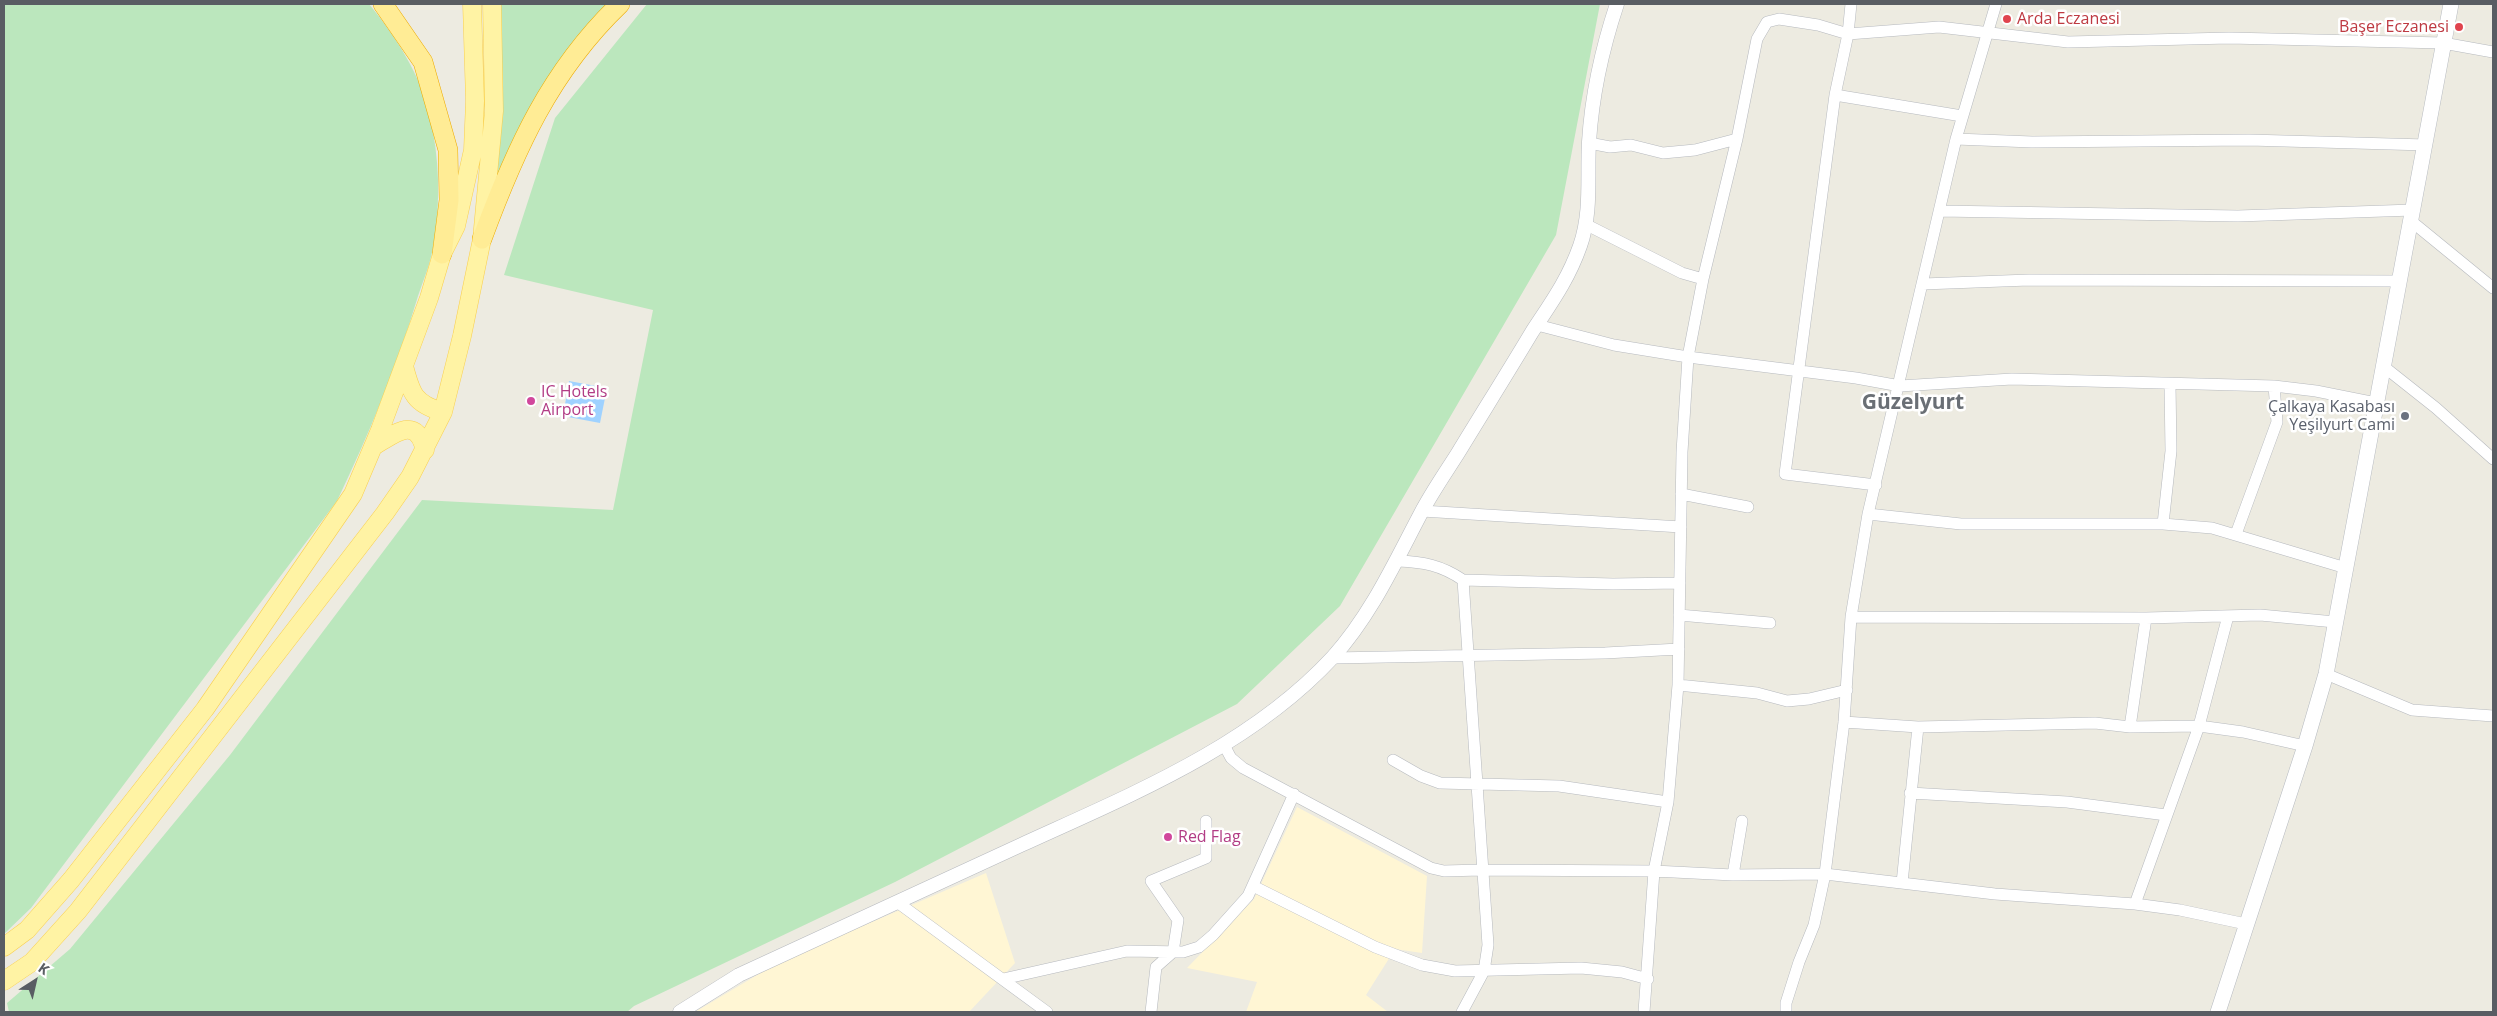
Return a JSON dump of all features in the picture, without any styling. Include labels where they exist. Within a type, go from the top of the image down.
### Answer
[{"type":"highway","points":[[383,4],[423,62],[448,150],[449,200],[442,254]]},
{"type":"highway","points":[[482,239],[503,183],[532,121],[570,60],[593,30],[620,4]]},
{"type":"main road","points":[[4,947],[27,930],[71,880],[205,709],[354,494],[404,366],[442,254],[456,226],[473,150],[475,101],[472,4]]},
{"type":"main road","points":[[4,981],[32,962],[78,912],[385,513],[410,477],[425,450],[443,412],[462,336],[482,239],[494,111],[492,4]]},
{"type":"main road","points":[[2218,1012],[2305,746],[2326,674],[2451,4]]},
{"type":"main road","points":[[404,366],[411,391],[420,402],[443,412]]},
{"type":"main road","points":[[374,446],[406,429],[414,430],[422,437],[425,450]]},
{"type":"main road","points":[[4,997],[19,971]]},
{"type":"street","points":[[680,1012],[739,975],[1135,793],[1224,745],[1283,702],[1332,658],[1350,637],[1398,561],[1422,511],[1537,325],[1561,290],[1587,225],[1589,143],[1594,92],[1617,4]]},
{"type":"street","points":[[1851,4],[1848,34],[1835,94],[1785,474],[1876,485]]},
{"type":"street","points":[[1786,1012],[1786,1003],[1799,962],[1814,925],[1824,874],[1844,722],[1851,617],[1868,514],[1900,386],[1956,139],[1996,4]]},
{"type":"street","points":[[1644,1012],[1648,979],[1654,871],[1668,802],[1678,684],[1682,452],[1688,357],[1703,279],[1737,139],[1757,39],[1767,22],[1779,19],[1818,25],[1848,34],[1939,27],[1986,34],[2068,42],[2229,38],[2443,43],[2493,52]]},
{"type":"street","points":[[1835,94],[1962,116]]},
{"type":"street","points":[[1589,143],[1610,147],[1631,145],[1663,152],[1695,150],[1737,139]]},
{"type":"street","points":[[1956,139],[2032,142],[2249,140],[2426,145]]},
{"type":"street","points":[[1940,211],[2238,216],[2412,216],[2493,288]]},
{"type":"street","points":[[1587,225],[1682,272],[1703,279]]},
{"type":"street","points":[[1923,284],[2029,280],[2399,281]]},
{"type":"street","points":[[1537,325],[1614,346],[1798,370],[1900,386],[2012,379],[2274,386],[2316,391],[2376,403]]},
{"type":"street","points":[[2383,366],[2436,408],[2493,459]]},
{"type":"street","points":[[2163,524],[2171,451],[2170,384]]},
{"type":"street","points":[[2236,534],[2277,422],[2274,386]]},
{"type":"street","points":[[1681,494],[1748,507]]},
{"type":"street","points":[[1422,511],[1681,527]]},
{"type":"street","points":[[1868,514],[1961,524],[2163,524],[2212,528],[2346,568]]},
{"type":"street","points":[[1398,561],[1426,563],[1453,573],[1463,580],[1613,584],[1680,583]]},
{"type":"street","points":[[1462,1012],[1484,971],[1488,945],[1466,655],[1463,580]]},
{"type":"street","points":[[1680,615],[1770,623]]},
{"type":"street","points":[[1851,617],[2146,618],[2260,615],[2335,622]]},
{"type":"street","points":[[2136,904],[2166,814],[2199,726],[2228,616]]},
{"type":"street","points":[[2130,727],[2146,618]]},
{"type":"street","points":[[1332,658],[1604,653],[1678,649]]},
{"type":"street","points":[[2326,674],[2412,710],[2493,716]]},
{"type":"street","points":[[1678,684],[1757,693],[1787,701],[1809,699],[1846,690]]},
{"type":"street","points":[[1844,722],[1918,728],[2095,723],[2130,727],[2199,726],[2243,732],[2305,746]]},
{"type":"street","points":[[1902,883],[1918,728]]},
{"type":"street","points":[[1224,745],[1231,758],[1243,768],[1431,868],[1444,872],[1481,870],[1654,871],[1733,875],[1824,874],[1995,894],[2136,904],[2180,910],[2246,924]]},
{"type":"street","points":[[1393,760],[1421,776],[1440,782],[1476,785],[1559,786],[1668,802]]},
{"type":"street","points":[[1910,793],[2067,802],[2166,814]]},
{"type":"street","points":[[1002,979],[1127,951],[1183,952],[1198,947],[1213,935],[1248,896],[1294,794]]},
{"type":"street","points":[[1151,1012],[1156,967],[1173,952],[1178,920],[1152,881],[1206,858],[1206,821]]},
{"type":"street","points":[[1733,875],[1742,821]]},
{"type":"street","points":[[1253,886],[1375,947],[1422,965],[1456,971],[1581,968],[1622,972],[1648,979]]},
{"type":"street","points":[[898,902],[1047,1012]]},
{"type":"shaded area","points":[[1297,807],[1427,876],[1422,953],[1395,949],[1366,995],[1388,1012],[1246,1012],[1257,982],[1187,968],[1254,899]]},
{"type":"shaded area","points":[[986,873],[1015,963],[969,1012],[695,1012],[779,962]]},
{"type":"green space","points":[[4,4],[369,4],[398,43],[414,71],[426,101],[437,163],[438,210],[428,269],[401,349],[382,400],[337,501],[31,908],[4,934]]},
{"type":"green space","points":[[498,4],[607,4],[496,180]]},
{"type":"green space","points":[[647,4],[1600,4],[1556,235],[1340,606],[1237,704],[895,882],[634,1006],[627,1012],[9,1012],[7,1003],[70,949],[230,755],[422,500],[613,510],[653,310],[504,275],[555,118]]},
{"type":"water","points":[[569,381],[607,388],[600,423],[563,416]]},
{"type":"place","name":"Arda Eczanesi","points":[[2007,19]]},
{"type":"place","name":"Başer Eczanesi","points":[[2459,27]]},
{"type":"place","name":"IC Hotels Airport","points":[[531,401]]},
{"type":"place","name":"Çalkaya Kasabası Yeşilyurt Cami","points":[[2405,416]]},
{"type":"place","name":"Red Flag","points":[[1168,837]]},
{"type":"district","name":"Güzelyurt","points":[[1913,403]]}]
